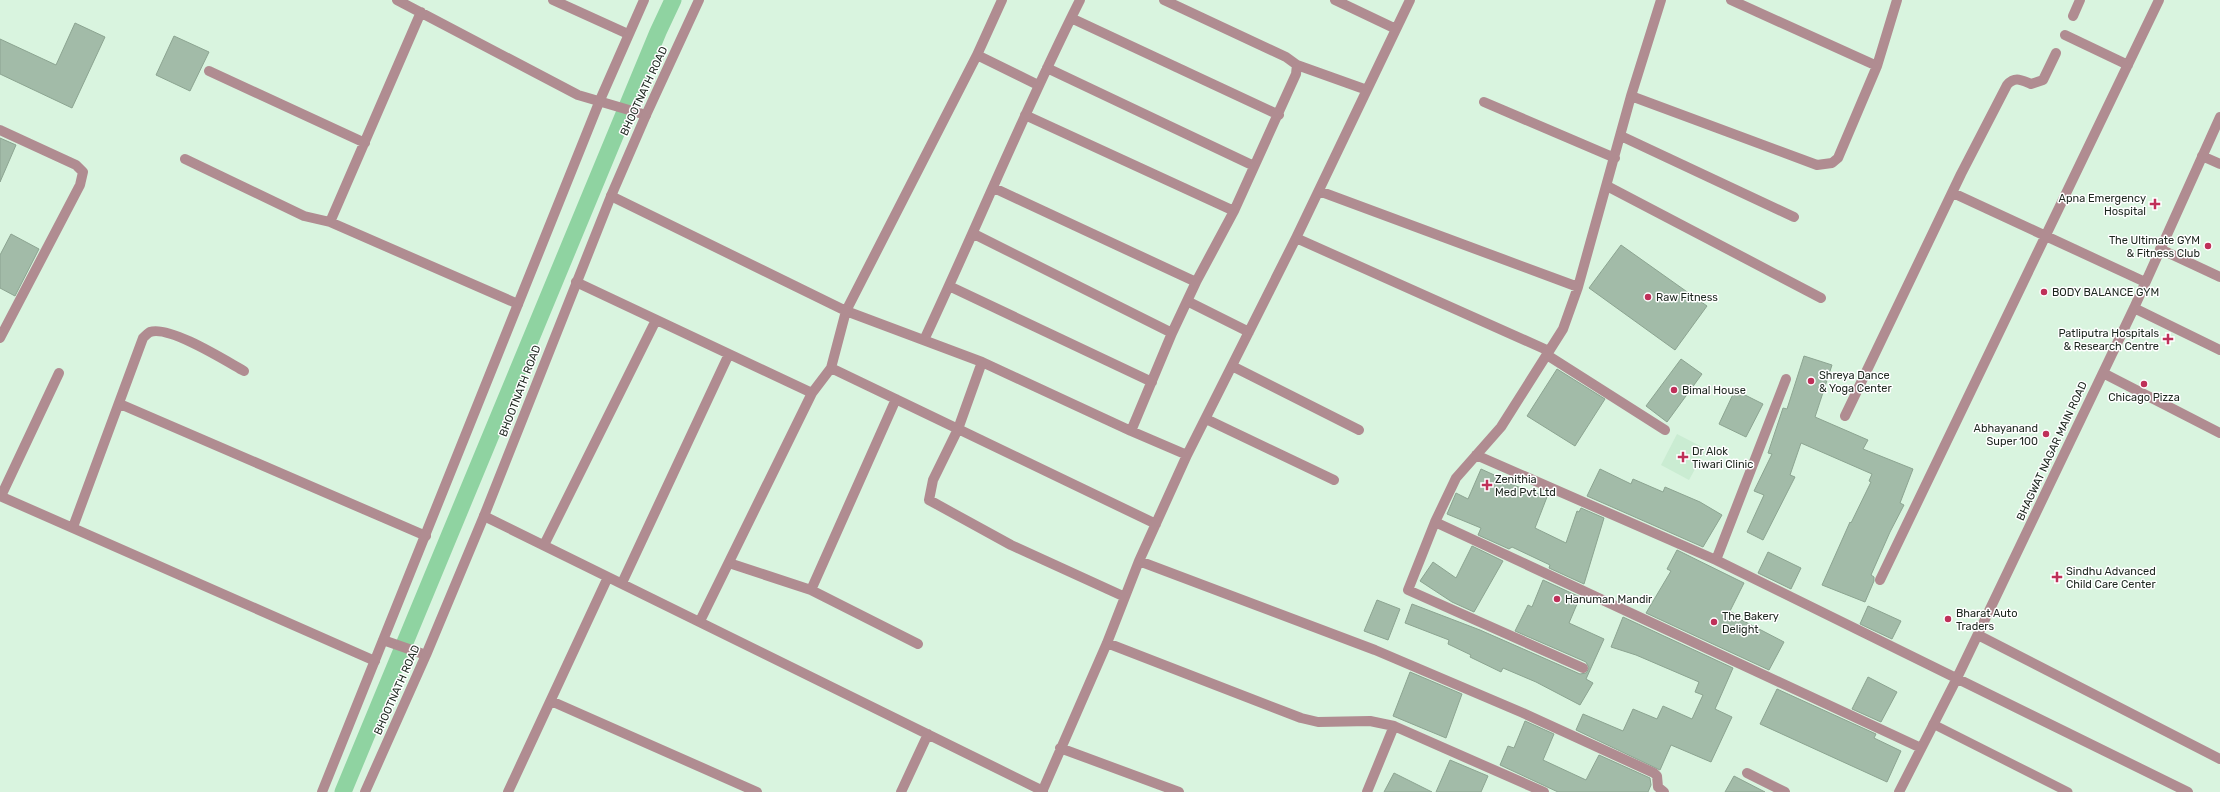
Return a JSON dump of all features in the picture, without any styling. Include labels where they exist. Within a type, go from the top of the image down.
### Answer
[{"type":"street","points":[[397,0],[578,95],[646,115]]},
{"type":"street","points":[[553,0],[628,34]]},
{"type":"street","points":[[322,792],[375,662],[386,641],[518,304],[605,102],[628,34],[644,0]]},
{"type":"street","name":"BHOOTNATH ROAD","points":[[365,792],[422,654],[484,516],[611,196],[646,115],[699,0]]},
{"type":"street","points":[[700,621],[812,393],[831,368],[846,311],[976,55],[1002,0]]},
{"type":"street","points":[[924,340],[974,234],[1038,85],[1080,0]]},
{"type":"street","points":[[1164,0],[1286,58],[1297,65],[1367,90]]},
{"type":"street","points":[[1335,0],[1396,29]]},
{"type":"street","points":[[484,516],[1043,791],[1060,748],[1107,643],[1139,560],[1188,455],[1319,191],[1410,0]]},
{"type":"street","points":[[1582,668],[1408,590],[1435,522],[1456,478],[1501,427],[1563,329],[1578,287],[1631,96],[1661,0]]},
{"type":"street","points":[[1731,0],[1877,66]]},
{"type":"street","points":[[1631,96],[1817,165],[1825,166],[1838,158],[1877,66],[1897,0]]},
{"type":"street","points":[[2073,16],[2080,0]]},
{"type":"street","points":[[1880,580],[2159,0]]},
{"type":"street","points":[[330,222],[421,12]]},
{"type":"street","points":[[1071,18],[1279,115]]},
{"type":"street","points":[[2065,35],[2128,65]]},
{"type":"street","points":[[1845,416],[1953,192],[2007,85],[2012,79],[2017,78],[2031,84],[2044,80],[2056,53]]},
{"type":"street","points":[[976,55],[1038,85]]},
{"type":"street","points":[[1131,430],[1187,301],[1234,211],[1279,115],[1296,74],[1297,65]]},
{"type":"street","points":[[1047,68],[1254,166]]},
{"type":"street","points":[[209,71],[365,142]]},
{"type":"street","points":[[1484,102],[1615,158]]},
{"type":"street","points":[[1025,115],[1234,211]]},
{"type":"street","name":"BHAGWAT NAGAR MAIN ROAD","points":[[1899,792],[1956,680],[2134,308],[2220,117]]},
{"type":"street","points":[[0,130],[76,165],[83,172],[80,185],[0,338]]},
{"type":"street","points":[[1621,136],[1794,217]]},
{"type":"street","points":[[2202,156],[2220,164]]},
{"type":"street","points":[[185,159],[304,216],[330,222],[518,304]]},
{"type":"street","points":[[1607,186],[1821,298]]},
{"type":"street","points":[[994,188],[1196,282]]},
{"type":"street","points":[[1319,191],[1578,287]]},
{"type":"street","points":[[1953,192],[2145,282]]},
{"type":"street","points":[[611,196],[846,311],[982,362],[1188,455]]},
{"type":"street","points":[[974,234],[1172,333]]},
{"type":"street","points":[[1296,238],[1548,353],[1665,430]]},
{"type":"street","points":[[2160,249],[2220,277]]},
{"type":"street","points":[[576,282],[812,393]]},
{"type":"street","points":[[949,286],[1152,382]]},
{"type":"street","points":[[1187,301],[1249,332]]},
{"type":"street","points":[[2134,308],[2220,350]]},
{"type":"street","points":[[544,545],[656,320]]},
{"type":"street","points":[[73,527],[120,404],[143,338],[150,332],[161,331],[193,343],[244,371]]},
{"type":"street","points":[[622,584],[729,354]]},
{"type":"street","points":[[982,362],[958,429],[933,480],[929,500],[1011,545],[1125,597]]},
{"type":"street","points":[[1232,366],[1359,430]]},
{"type":"street","points":[[831,368],[1156,524]]},
{"type":"street","points":[[59,373],[0,496],[73,527],[375,662]]},
{"type":"street","points":[[2103,373],[2220,433]]},
{"type":"street","points":[[1716,560],[1786,379]]},
{"type":"street","points":[[812,590],[896,399]]},
{"type":"street","points":[[120,404],[426,536]]},
{"type":"street","points":[[1206,419],[1334,480]]},
{"type":"street","points":[[1476,455],[1716,560],[1956,680],[2188,792]]},
{"type":"street","points":[[1435,522],[1921,748]]},
{"type":"street","points":[[1139,560],[1360,644],[1523,713],[1654,773],[1657,776],[1658,787],[1664,792]]},
{"type":"street","points":[[729,563],[812,590],[918,644]]},
{"type":"street","points":[[508,792],[608,577]]},
{"type":"street","points":[[1978,634],[2220,759]]},
{"type":"street","points":[[386,641],[422,654]]},
{"type":"street","points":[[1107,643],[1301,718],[1318,722],[1370,721],[1394,726],[1544,792]]},
{"type":"street","points":[[551,701],[757,792]]},
{"type":"street","points":[[1367,792],[1394,726]]},
{"type":"street","points":[[901,792],[928,734]]},
{"type":"street","points":[[1060,748],[1179,792]]},
{"type":"street","points":[[1747,773],[1785,792]]},
{"type":"lane","points":[[1933,724],[2068,792]]},
{"type":"shaded area","name":"Dr Alok Tiwari Clinic","points":[[1677,434],[1706,449],[1689,480],[1661,465]]},
{"type":"building","points":[[75,23],[105,37],[72,108],[0,74],[0,39],[56,65]]},
{"type":"building","points":[[174,36],[209,52],[190,91],[156,75]]},
{"type":"building","points":[[0,138],[16,145],[0,182]]},
{"type":"building","points":[[11,234],[39,249],[15,296],[0,288],[0,255]]},
{"type":"building","name":"Raw Fitness","points":[[1621,245],[1707,306],[1675,350],[1589,288]]},
{"type":"building","points":[[1804,356],[1832,365],[1815,417],[1868,440],[1863,449],[1913,469],[1900,503],[1904,505],[1871,575],[1874,577],[1874,581],[1865,602],[1822,585],[1850,522],[1851,523],[1871,482],[1869,481],[1872,474],[1801,443],[1790,475],[1795,477],[1763,540],[1747,532],[1764,495],[1754,491],[1772,454],[1768,453],[1783,408],[1787,409]]},
{"type":"building","name":"Bimal House","points":[[1681,359],[1702,374],[1667,422],[1646,406]]},
{"type":"building","points":[[1557,369],[1605,399],[1575,446],[1527,416]]},
{"type":"building","points":[[1735,390],[1763,404],[1746,437],[1719,424]]},
{"type":"building","points":[[1481,469],[1503,479],[1502,481],[1547,497],[1535,528],[1566,543],[1577,511],[1579,512],[1581,508],[1604,518],[1584,584],[1549,568],[1550,565],[1512,547],[1509,549],[1478,535],[1481,528],[1447,514],[1456,493],[1468,499]]},
{"type":"building","points":[[1600,469],[1631,484],[1633,479],[1663,492],[1665,487],[1700,502],[1722,515],[1703,547],[1587,496]]},
{"type":"building","points":[[1472,546],[1503,561],[1474,612],[1452,602],[1420,581],[1433,562],[1456,578]]},
{"type":"building","points":[[1677,550],[1744,583],[1730,611],[1735,614],[1734,616],[1784,642],[1769,670],[1646,613],[1671,571],[1667,569]]},
{"type":"building","points":[[1768,552],[1801,568],[1791,589],[1758,573]]},
{"type":"building","points":[[1543,580],[1580,597],[1569,623],[1604,639],[1586,679],[1593,683],[1580,705],[1536,682],[1503,668],[1501,672],[1470,657],[1471,655],[1448,644],[1449,640],[1405,623],[1412,604],[1480,630],[1580,674],[1586,673],[1589,668],[1586,662],[1515,631],[1528,605],[1532,607]]},
{"type":"building","points":[[1377,600],[1400,609],[1388,640],[1364,631]]},
{"type":"building","points":[[1868,606],[1901,621],[1892,639],[1860,624]]},
{"type":"building","points":[[1623,617],[1733,668],[1715,709],[1732,717],[1711,762],[1671,745],[1660,770],[1576,730],[1583,714],[1623,731],[1633,709],[1657,719],[1663,706],[1692,719],[1703,695],[1695,692],[1699,682],[1636,655],[1611,647]]},
{"type":"building","points":[[1410,672],[1462,694],[1446,738],[1393,716]]},
{"type":"building","points":[[1868,677],[1897,692],[1881,722],[1852,709]]},
{"type":"building","points":[[1777,689],[1876,734],[1874,738],[1901,751],[1887,782],[1760,724]]},
{"type":"building","points":[[1525,721],[1554,734],[1543,760],[1586,780],[1599,755],[1650,778],[1651,785],[1648,792],[1558,792],[1500,765],[1508,746],[1514,748]]},
{"type":"building","points":[[1450,760],[1488,776],[1481,792],[1436,792]]},
{"type":"building","points":[[1394,773],[1432,792],[1384,792]]},
{"type":"building","points":[[1734,776],[1765,792],[1725,792]]},
{"type":"waterway","points":[[343,792],[658,32],[673,0]]},
{"type":"place","name":"Apna Emergency Hospital","points":[[2155,204]]},
{"type":"place","name":"The Ultimate GYM & Fitness Club","points":[[2208,246]]},
{"type":"place","name":"BODY BALANCE GYM","points":[[2044,292]]},
{"type":"place","name":"Raw Fitness","points":[[1648,297]]},
{"type":"place","name":"Patliputra Hospitals & Research Centre","points":[[2168,339]]},
{"type":"place","name":"Shreya Dance & Yoga Center","points":[[1811,381]]},
{"type":"place","name":"Chicago Pizza","points":[[2144,384]]},
{"type":"place","name":"Bimal House","points":[[1674,390]]},
{"type":"place","name":"Abhayanand Super 100","points":[[2046,434]]},
{"type":"place","name":"Dr Alok Tiwari Clinic","points":[[1683,457]]},
{"type":"place","name":"Zenithia Med Pvt Ltd","points":[[1487,485]]},
{"type":"place","name":"Sindhu Advanced Child Care Center","points":[[2057,577]]},
{"type":"place","name":"Hanuman Mandir","points":[[1557,599]]},
{"type":"place","name":"Bharat Auto Traders","points":[[1948,619]]},
{"type":"place","name":"The Bakery Delight","points":[[1714,622]]}]
